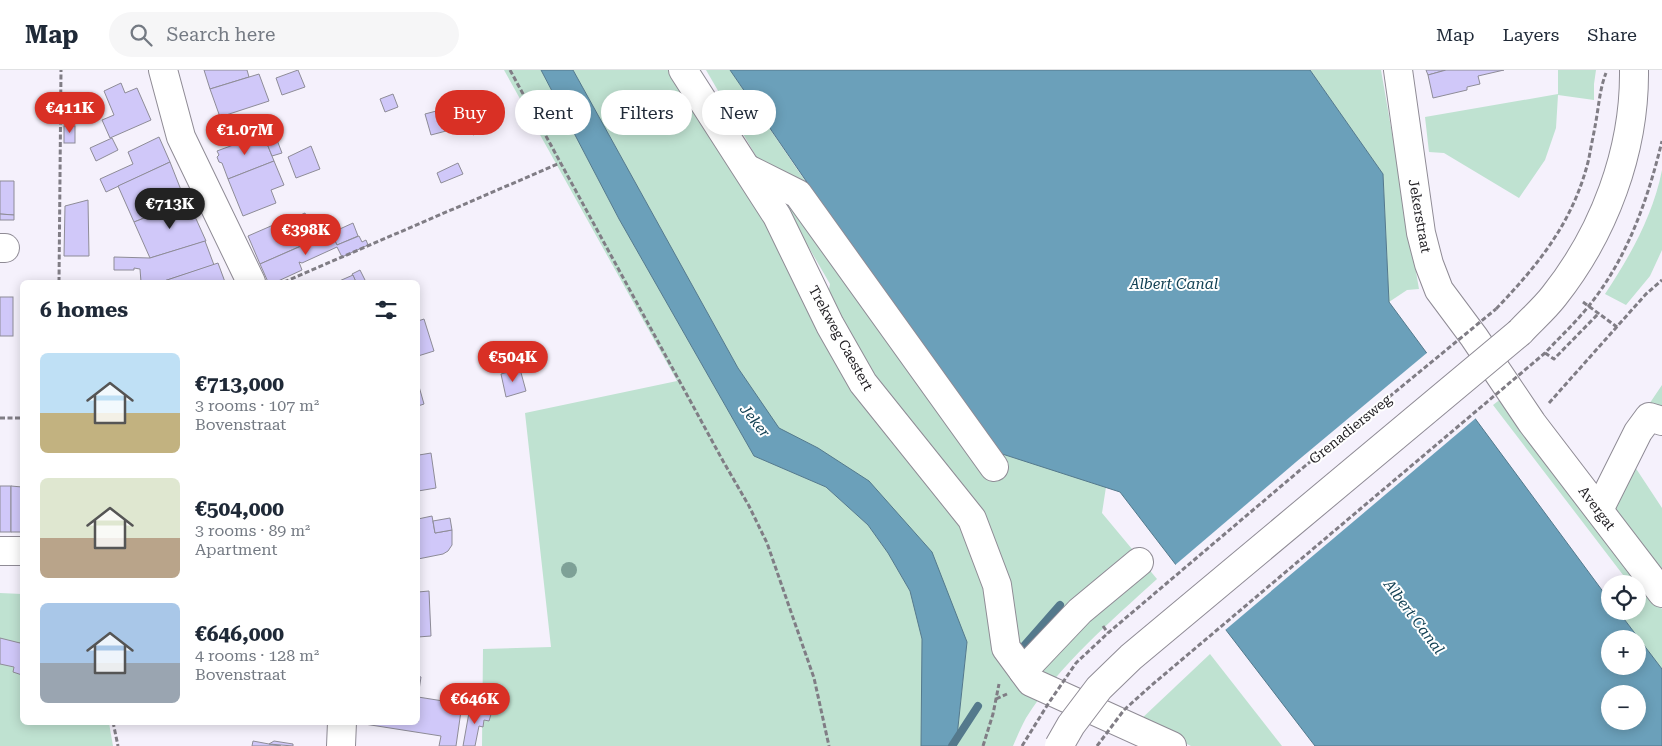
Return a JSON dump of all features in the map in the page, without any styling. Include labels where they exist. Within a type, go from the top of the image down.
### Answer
[{"type":"street","points":[[163,70],[181,137],[250,280]]},
{"type":"street","name":"Trekweg Caestert","points":[[683,70],[777,216],[830,325],[863,383],[972,519],[997,585],[1006,648],[1027,677]]},
{"type":"street","name":"Jekerstraat","points":[[1398,70],[1421,233],[1429,264],[1440,290],[1532,423]]},
{"type":"street","points":[[1059,746],[1071,724],[1099,688],[1131,657],[1520,332],[1554,297],[1583,254],[1603,214],[1621,168],[1630,129],[1634,78]]},
{"type":"street","points":[[748,169],[798,194],[994,467]]},
{"type":"street","points":[[1599,510],[1638,432],[1650,417],[1662,420]]},
{"type":"street","name":"Avergat","points":[[1532,423],[1662,593]]},
{"type":"street","points":[[0,551],[20,552]]},
{"type":"street","points":[[1139,562],[1080,611],[1027,677],[1172,746]]},
{"type":"street","points":[[341,746],[342,725]]},
{"type":"path","points":[[59,280],[61,70]]},
{"type":"path","points":[[510,70],[723,461],[750,506],[767,543],[814,678],[829,746]]},
{"type":"path","name":"Grenadiersweg","points":[[1022,746],[1076,663],[1108,632],[1299,471],[1496,309],[1529,274],[1555,238],[1574,202],[1588,160],[1601,84],[1607,70]]},
{"type":"path","points":[[1097,746],[1124,710],[1153,684],[1545,353],[1583,313],[1612,273],[1635,229],[1652,180],[1662,142]]},
{"type":"path","points":[[289,280],[560,163]]},
{"type":"path","points":[[1532,423],[1616,327],[1646,294],[1662,280]]},
{"type":"path","points":[[1579,299],[1616,327]]},
{"type":"path","points":[[1545,353],[1554,359],[1600,314]]},
{"type":"path","points":[[0,418],[20,418]]},
{"type":"path","points":[[983,746],[996,699]]},
{"type":"path","points":[[114,725],[118,746]]},
{"type":"green space","points":[[504,70],[541,70],[551,90],[515,90]]},
{"type":"green space","points":[[573,70],[674,70],[687,90],[601,90],[601,121],[591,103],[591,90],[584,90]]},
{"type":"green space","points":[[706,70],[730,70],[744,90],[718,90]]},
{"type":"green space","points":[[1310,70],[1381,70],[1419,289],[1407,290],[1389,302],[1383,174]]},
{"type":"green space","points":[[1558,70],[1596,70],[1594,100],[1558,95],[1556,128],[1545,160],[1519,198],[1444,153],[1429,152],[1425,117],[1558,94]]},
{"type":"green space","points":[[692,97],[702,112],[702,135],[718,135],[745,176],[822,325],[830,284],[744,135],[774,135],[996,452],[1106,487],[1102,513],[1157,579],[1087,644],[1054,680],[1026,718],[1013,746],[956,746],[967,642],[818,448],[779,429],[738,368],[609,135],[692,135]]},
{"type":"green space","points":[[540,135],[575,135],[619,219],[754,456],[826,487],[868,525],[888,553],[910,591],[922,639],[921,746],[482,746],[483,649],[551,647],[525,413],[677,381]]},
{"type":"green space","points":[[1662,170],[1662,250],[1650,276],[1626,305],[1605,294],[1640,235],[1653,203]]},
{"type":"green space","points":[[1662,385],[1662,415],[1635,467],[1662,508],[1662,576],[1648,559],[1596,483]]},
{"type":"green space","points":[[1502,398],[1636,575],[1623,575],[1493,405]]},
{"type":"green space","points":[[1646,588],[1662,609],[1662,669],[1646,648],[1646,630],[1632,630],[1625,620],[1646,620]]},
{"type":"green space","points":[[0,593],[20,594],[20,725],[109,725],[113,746],[0,746]]},
{"type":"green space","points":[[1210,654],[1282,746],[1191,746],[1139,721]]},
{"type":"water","points":[[541,70],[573,70],[584,90],[551,90]]},
{"type":"water","name":"Albert Canal","points":[[730,70],[1310,70],[1383,174],[1389,302],[1601,589],[1601,620],[1625,620],[1632,630],[1601,630],[1601,675],[1646,675],[1646,648],[1662,669],[1662,746],[1315,746],[1120,492],[996,452],[900,318],[775,135],[776,90],[744,90]]},
{"type":"water","name":"Jeker","points":[[591,103],[601,121],[601,135],[609,135],[738,368],[779,428],[818,448],[869,481],[932,552],[967,642],[956,746],[921,746],[922,639],[910,591],[888,553],[868,525],[826,487],[754,456],[619,219],[575,135],[591,135]]},
{"type":"pier","points":[[1428,352],[1476,418],[1224,631],[1174,566]]},
{"type":"building","points":[[204,70],[247,70],[249,77],[210,89]]},
{"type":"building","points":[[298,70],[305,87],[282,95],[276,78]]},
{"type":"building","points":[[1426,70],[1446,70],[1428,75]]},
{"type":"building","points":[[1446,70],[1504,70],[1478,76],[1480,84],[1467,87],[1467,90],[1433,98],[1428,75]]},
{"type":"building","points":[[259,74],[269,101],[220,117],[210,89]]},
{"type":"building","points":[[121,83],[125,93],[137,88],[151,120],[110,138],[102,120],[114,115],[104,91]]},
{"type":"building","points":[[393,94],[398,107],[385,112],[380,99]]},
{"type":"building","points":[[435,111],[435,134],[431,135],[425,114]]},
{"type":"building","points":[[64,126],[75,126],[75,143],[64,143]]},
{"type":"building","points":[[263,134],[274,161],[228,179],[222,163],[219,162],[217,157],[219,155],[217,151]]},
{"type":"building","points":[[159,137],[170,162],[106,192],[100,179],[133,164],[128,152]]},
{"type":"building","points":[[112,138],[118,150],[96,161],[90,148]]},
{"type":"building","points":[[273,138],[274,141],[277,140],[282,153],[272,156],[266,141]]},
{"type":"building","points":[[311,146],[320,169],[296,178],[288,157]]},
{"type":"building","points":[[274,161],[284,185],[271,190],[276,203],[243,216],[228,179]]},
{"type":"building","points":[[170,162],[181,190],[188,201],[134,222],[118,186]]},
{"type":"building","points":[[458,163],[463,174],[441,183],[437,173]]},
{"type":"building","points":[[0,181],[14,181],[14,215],[0,214]]},
{"type":"building","points":[[88,200],[89,256],[64,256],[65,206]]},
{"type":"building","points":[[188,201],[206,241],[150,258],[134,222]]},
{"type":"building","points":[[305,213],[311,227],[326,220],[329,225],[336,222],[339,229],[260,264],[248,236]]},
{"type":"building","points":[[0,214],[14,215],[14,220],[0,220]]},
{"type":"building","points":[[353,223],[358,236],[337,245],[331,233]]},
{"type":"building","points":[[331,233],[337,245],[359,236],[362,242],[366,240],[368,245],[342,257],[337,247],[302,263],[299,262],[302,270],[280,280],[267,280],[260,264]]},
{"type":"building","points":[[205,241],[214,265],[167,280],[141,280],[140,269],[114,270],[114,257],[150,258]]},
{"type":"building","points":[[218,263],[224,280],[167,280]]},
{"type":"building","points":[[360,270],[365,280],[355,280],[352,274]]},
{"type":"building","points":[[353,275],[355,280],[342,280]]},
{"type":"building","points":[[0,297],[13,297],[13,336],[0,336]]},
{"type":"building","points":[[424,319],[434,351],[420,355],[420,320]]},
{"type":"building","points":[[520,369],[526,391],[506,397],[501,374]]},
{"type":"building","points":[[420,390],[424,404],[420,405]]},
{"type":"building","points":[[431,453],[436,488],[420,491],[420,455]]},
{"type":"building","points":[[0,486],[11,486],[11,532],[0,532]]},
{"type":"building","points":[[11,486],[20,487],[20,532],[11,532]]},
{"type":"building","points":[[432,516],[435,533],[452,530],[452,545],[448,551],[443,554],[420,559],[420,519]]},
{"type":"building","points":[[450,518],[452,530],[435,533],[433,521]]},
{"type":"building","points":[[429,591],[431,636],[420,637],[420,592]]},
{"type":"building","points":[[0,638],[20,643],[20,674],[13,672],[14,667],[0,664]]},
{"type":"building","points":[[420,697],[462,704],[456,746],[439,746],[441,736],[371,725],[420,725]]},
{"type":"building","points":[[470,707],[492,711],[489,721],[484,720],[483,727],[479,726],[475,746],[463,746]]},
{"type":"building","points":[[253,741],[269,744],[281,746],[252,746]]},
{"type":"building","points":[[274,741],[293,744],[293,746],[269,744]]},
{"type":"waterway","points":[[1024,646],[1060,605]]},
{"type":"waterway","points":[[952,746],[978,706]]}]
